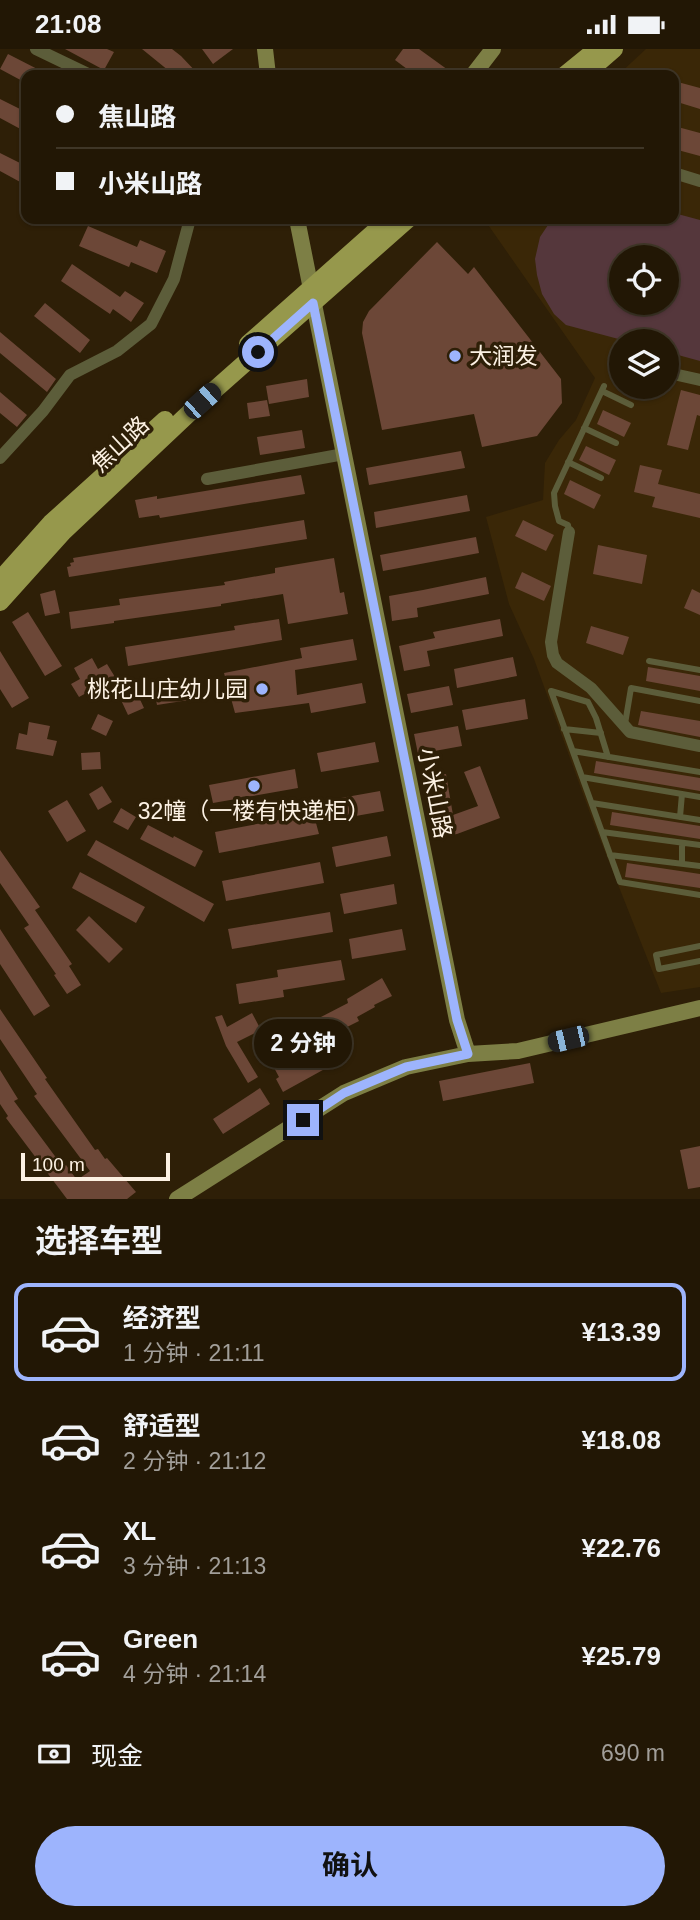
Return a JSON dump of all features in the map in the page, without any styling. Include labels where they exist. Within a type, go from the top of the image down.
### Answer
[{"type":"main road","points":[[571,70],[597,49]]},
{"type":"main road","points":[[589,70],[614,49]]},
{"type":"main road","name":"焦山路","points":[[0,602],[63,532],[384,224]]},
{"type":"main road","name":"焦山路","points":[[0,580],[51,523],[312,295],[402,224]]},
{"type":"street","points":[[36,49],[80,70]]},
{"type":"street","points":[[265,49],[267,70]]},
{"type":"street","points":[[476,70],[493,49]]},
{"type":"street","points":[[679,175],[700,181]]},
{"type":"street","points":[[0,458],[43,411],[70,375],[117,351],[150,324],[174,279],[189,224]]},
{"type":"street","name":"小米山路","points":[[298,224],[457,1020],[468,1054]]},
{"type":"street","points":[[679,375],[700,380]]},
{"type":"street","points":[[207,479],[344,454]]},
{"type":"street","points":[[569,532],[551,642],[557,663],[591,688],[630,732],[700,746]]},
{"type":"street","points":[[177,1199],[344,1093],[406,1067],[468,1054],[518,1051],[700,1008]]},
{"type":"lane","points":[[569,532],[568,525],[559,521],[554,493],[603,389],[631,405]]},
{"type":"lane","points":[[584,428],[616,443]]},
{"type":"lane","points":[[568,462],[601,478]]},
{"type":"lane","points":[[649,661],[700,670]]},
{"type":"lane","points":[[625,726],[631,688],[700,701]]},
{"type":"lane","points":[[608,757],[588,702],[551,691],[620,882],[700,895]]},
{"type":"lane","points":[[564,729],[601,733]]},
{"type":"lane","points":[[573,751],[700,772]]},
{"type":"lane","points":[[582,777],[700,797]]},
{"type":"lane","points":[[680,817],[682,794]]},
{"type":"lane","points":[[592,803],[700,820]]},
{"type":"lane","points":[[602,832],[700,845]]},
{"type":"lane","points":[[681,843],[682,863]]},
{"type":"lane","points":[[610,855],[700,866]]},
{"type":"lane","points":[[700,946],[656,955],[660,969],[700,961]]},
{"type":"lane","points":[[675,951],[678,965]]},
{"type":"shaded area","points":[[646,49],[700,49],[700,987],[661,993],[594,824],[534,659],[509,604],[486,517],[543,500],[545,463],[576,420],[595,378],[487,224],[679,224],[679,70],[623,70]]},
{"type":"shaded area","points":[[679,214],[700,220],[700,361],[679,355],[679,329],[609,329],[609,336],[566,325],[554,314],[542,294],[535,259],[540,237],[549,224],[679,224]]},
{"type":"building","points":[[65,49],[107,49],[114,52],[104,70]]},
{"type":"building","points":[[142,49],[172,49],[194,70],[168,70]]},
{"type":"building","points":[[202,49],[233,49],[213,64]]},
{"type":"building","points":[[403,49],[419,49],[448,70],[408,70],[395,60]]},
{"type":"building","points":[[8,54],[39,70],[21,70],[21,80],[0,69]]},
{"type":"building","points":[[679,82],[700,88],[700,109],[679,103]]},
{"type":"building","points":[[0,99],[21,110],[21,129],[0,118]]},
{"type":"building","points":[[679,127],[700,133],[700,156],[679,150]]},
{"type":"building","points":[[0,153],[21,164],[21,182],[0,171]]},
{"type":"building","points":[[88,226],[137,247],[140,240],[166,251],[157,273],[131,262],[129,267],[79,246]]},
{"type":"building","name":"大润发","points":[[437,242],[468,274],[474,267],[561,379],[562,403],[537,436],[482,447],[474,414],[382,430],[362,333],[363,322],[369,311]]},
{"type":"building","points":[[72,264],[120,297],[125,291],[144,303],[131,322],[113,309],[110,314],[61,281]]},
{"type":"building","points":[[45,303],[90,340],[80,353],[34,316]]},
{"type":"building","points":[[0,332],[56,379],[47,392],[0,353]]},
{"type":"building","points":[[307,379],[309,397],[269,404],[266,386]]},
{"type":"building","points":[[681,390],[700,395],[700,416],[697,415],[688,450],[667,445]]},
{"type":"building","points":[[0,392],[27,415],[17,427],[0,413]]},
{"type":"building","points":[[267,400],[270,416],[249,419],[247,403]]},
{"type":"building","points":[[603,410],[631,423],[624,437],[597,424]]},
{"type":"building","points":[[302,430],[305,448],[260,455],[257,437]]},
{"type":"building","points":[[586,446],[616,460],[609,475],[579,460]]},
{"type":"building","points":[[461,451],[465,468],[369,485],[366,468]]},
{"type":"building","points":[[640,465],[662,470],[658,484],[700,494],[700,518],[652,507],[655,497],[634,492]]},
{"type":"building","points":[[301,475],[305,494],[160,518],[159,515],[139,518],[135,500],[157,496],[157,499]]},
{"type":"building","points":[[570,480],[601,495],[594,509],[564,494]]},
{"type":"building","points":[[467,495],[470,511],[376,528],[374,512]]},
{"type":"building","points":[[304,520],[307,539],[69,577],[67,567],[74,562],[73,558]]},
{"type":"building","points":[[523,520],[554,535],[546,551],[515,536]]},
{"type":"building","points":[[476,537],[479,553],[383,571],[380,555]]},
{"type":"building","points":[[598,545],[647,555],[642,584],[593,574]]},
{"type":"building","points":[[334,558],[340,593],[344,592],[348,614],[288,624],[283,594],[71,629],[69,612],[120,605],[119,599],[225,585],[224,582],[275,573],[275,568]]},
{"type":"building","points":[[522,572],[551,586],[544,601],[515,588]]},
{"type":"building","points":[[486,577],[489,594],[417,608],[418,617],[392,621],[389,596]]},
{"type":"building","points":[[692,589],[700,593],[700,615],[684,608]]},
{"type":"building","points":[[55,590],[60,613],[45,616],[40,594]]},
{"type":"building","points":[[28,612],[62,666],[45,676],[12,622]]},
{"type":"building","points":[[279,619],[282,640],[128,666],[125,647],[235,630],[234,626]]},
{"type":"building","points":[[500,619],[503,636],[427,651],[430,666],[404,671],[399,646],[435,638],[433,632]]},
{"type":"building","points":[[591,626],[629,637],[623,655],[586,643]]},
{"type":"building","points":[[353,639],[357,660],[295,670],[297,695],[362,683],[366,703],[311,713],[309,703],[235,713],[224,673],[302,658],[300,648]]},
{"type":"building","points":[[0,651],[29,698],[12,708],[0,689]]},
{"type":"building","points":[[513,657],[517,676],[457,688],[454,669]]},
{"type":"building","points":[[92,658],[98,669],[107,664],[115,677],[79,697],[71,684],[80,679],[74,668]]},
{"type":"building","points":[[648,667],[700,676],[700,691],[646,681]]},
{"type":"building","points":[[186,684],[189,700],[157,705],[154,689]]},
{"type":"building","points":[[449,686],[453,705],[411,713],[407,694]]},
{"type":"building","points":[[137,693],[144,708],[128,715],[121,700]]},
{"type":"building","points":[[525,699],[528,719],[466,730],[462,710]]},
{"type":"building","points":[[641,711],[700,721],[700,737],[638,725]]},
{"type":"building","points":[[98,714],[113,721],[106,736],[91,729]]},
{"type":"building","points":[[29,722],[50,726],[47,739],[57,741],[53,756],[16,749],[19,733],[27,735]]},
{"type":"building","points":[[458,726],[462,746],[418,754],[414,734]]},
{"type":"building","points":[[375,742],[379,762],[321,772],[317,753]]},
{"type":"building","points":[[100,752],[101,769],[82,770],[81,753]]},
{"type":"building","points":[[596,761],[700,778],[700,791],[594,773]]},
{"type":"building","points":[[480,766],[500,818],[457,834],[438,837],[428,777],[446,774],[453,815],[478,806],[464,772]]},
{"type":"building","name":"32幢（一楼有快递柜）","points":[[295,769],[298,788],[213,803],[209,785]]},
{"type":"building","points":[[102,786],[112,802],[98,810],[89,794]]},
{"type":"building","points":[[380,791],[384,811],[316,823],[319,834],[219,853],[215,832],[326,811],[324,801]]},
{"type":"building","points":[[67,800],[86,831],[67,842],[48,811]]},
{"type":"building","points":[[121,808],[136,817],[128,830],[113,822]]},
{"type":"building","points":[[612,812],[700,826],[700,839],[610,825]]},
{"type":"building","points":[[148,825],[203,851],[195,867],[140,839]]},
{"type":"building","points":[[387,836],[391,856],[336,867],[332,847]]},
{"type":"building","points":[[96,840],[214,904],[204,922],[87,855]]},
{"type":"building","points":[[0,850],[40,907],[35,910],[72,964],[69,966],[81,985],[67,994],[24,928],[29,925],[0,883]]},
{"type":"building","points":[[320,862],[324,883],[226,901],[222,881]]},
{"type":"building","points":[[627,863],[700,874],[700,888],[625,877]]},
{"type":"building","points":[[80,872],[145,907],[136,923],[72,888]]},
{"type":"building","points":[[394,884],[397,904],[344,914],[340,894]]},
{"type":"building","points":[[330,912],[333,932],[232,949],[228,929]]},
{"type":"building","points":[[89,916],[123,949],[109,963],[76,930]]},
{"type":"building","points":[[0,929],[50,1006],[34,1016],[0,964]]},
{"type":"building","points":[[402,929],[406,950],[352,959],[349,939]]},
{"type":"building","points":[[341,960],[345,980],[283,990],[284,997],[239,1004],[236,984],[278,977],[277,970]]},
{"type":"building","points":[[382,978],[392,996],[357,1017],[359,1021],[337,1032],[350,1055],[283,1092],[276,1079],[279,1077],[263,1047],[348,1003],[347,999]]},
{"type":"building","points":[[0,1009],[95,1150],[98,1149],[105,1159],[107,1158],[136,1192],[127,1199],[67,1199],[6,1118],[8,1116],[0,1104],[0,1070],[18,1099],[14,1101],[63,1167],[66,1165],[77,1180],[90,1171],[34,1096],[37,1094],[0,1039]]},
{"type":"building","points":[[252,1013],[261,1030],[237,1042],[258,1077],[248,1083],[226,1046],[215,1017],[222,1015],[227,1027]]},
{"type":"building","points":[[530,1063],[534,1083],[443,1101],[439,1081]]},
{"type":"building","points":[[260,1088],[270,1104],[223,1134],[213,1119]]},
{"type":"building","points":[[700,1146],[700,1187],[688,1189],[680,1150]]},
{"type":"place","name":"大润发","points":[[455,356]]},
{"type":"place","name":"桃花山庄幼儿园","points":[[262,689]]},
{"type":"place","name":"32幢（一楼有快递柜）","points":[[254,786]]},
{"type":"route","points":[[258,352],[313,303],[457,1020],[468,1054],[406,1067],[344,1093],[303,1120]]}]
